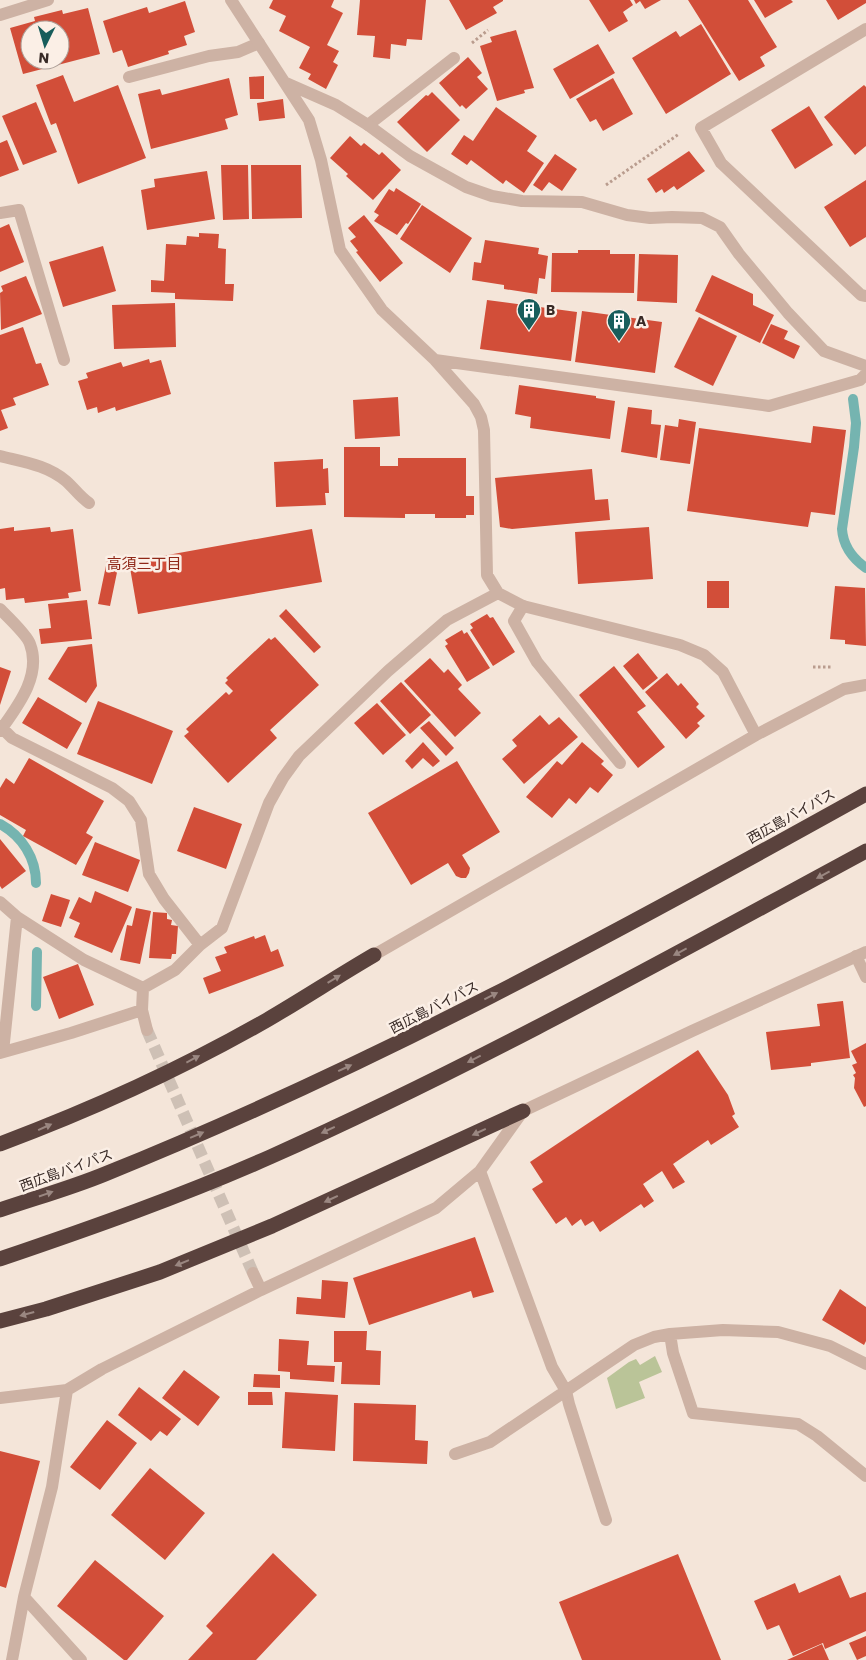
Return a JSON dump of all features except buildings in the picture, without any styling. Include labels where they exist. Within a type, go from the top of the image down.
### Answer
[{"type":"highway","name":"西広島バイパス","points":[[0,1210],[112,1172],[256,1110],[402,1042],[568,956],[866,794]]},
{"type":"highway","points":[[0,1260],[115,1220],[269,1158],[421,1086],[588,1001],[866,851]]},
{"type":"highway","points":[[0,1144],[37,1131],[171,1071],[266,1020],[374,954]]},
{"type":"highway","points":[[0,1321],[46,1309],[160,1272],[272,1226],[523,1112]]},
{"type":"street","points":[[0,15],[48,0]]},
{"type":"street","points":[[231,0],[309,120],[321,160],[340,250],[382,310],[435,360],[474,404],[481,417],[484,430],[487,575],[498,592],[523,606],[680,645],[704,655],[723,672],[756,735]]},
{"type":"street","points":[[866,29],[701,128],[721,163],[861,295],[866,296]]},
{"type":"street","points":[[129,78],[209,56],[238,52],[259,43]]},
{"type":"street","points":[[368,125],[454,58]]},
{"type":"street","points":[[286,83],[336,105],[368,125],[410,156],[466,187],[492,196],[522,201],[582,202],[627,215],[650,218],[702,218],[720,228],[788,313],[824,350],[866,366]]},
{"type":"street","points":[[0,214],[19,210],[64,360]]},
{"type":"street","points":[[435,360],[769,406],[860,380],[866,374]]},
{"type":"street","points":[[0,456],[42,466],[67,482],[89,503]]},
{"type":"street","points":[[143,988],[175,970],[200,945],[222,928],[269,803],[283,778],[299,756],[388,671],[447,620],[498,592]]},
{"type":"street","points":[[523,606],[514,621],[537,662],[620,763]]},
{"type":"street","points":[[0,609],[30,643],[33,663],[30,683],[11,717],[1,728],[12,738],[112,788],[129,801],[141,820],[149,874],[164,900],[200,945]]},
{"type":"street","points":[[374,954],[756,735],[844,690],[866,685]]},
{"type":"street","points":[[0,902],[17,917],[84,960],[143,988]]},
{"type":"street","points":[[17,917],[2,1053],[142,1010]]},
{"type":"street","points":[[0,1398],[67,1390],[102,1369],[261,1290],[436,1208],[480,1171],[523,1112],[692,1031],[861,954],[866,977]]},
{"type":"street","points":[[143,988],[142,1010],[147,1030]]},
{"type":"street","points":[[480,1171],[552,1367],[566,1391],[568,1404],[606,1520]]},
{"type":"street","points":[[253,1273],[261,1290]]},
{"type":"street","points":[[455,1454],[490,1442],[634,1345],[654,1337],[723,1330],[778,1332],[830,1346],[866,1364]]},
{"type":"street","points":[[670,1334],[673,1354],[693,1413],[798,1424],[817,1436],[866,1476]]},
{"type":"street","points":[[12,1660],[24,1597],[52,1487],[67,1390]]},
{"type":"street","points":[[24,1597],[81,1660]]},
{"type":"path","points":[[602,188],[682,132]]},
{"type":"green space","points":[[655,1356],[662,1372],[639,1382],[645,1398],[616,1409],[607,1378],[629,1362],[636,1359],[640,1365]]},
{"type":"waterway","points":[[853,399],[856,423],[854,447],[842,529],[849,551],[866,568]]},
{"type":"waterway","points":[[0,824],[15,835],[26,849],[33,865],[36,883]]},
{"type":"waterway","points":[[36,1006],[37,952]]},
{"type":"tunnel","points":[[147,1030],[253,1273]]},
{"type":"place","name":"B","points":[[529,331]]},
{"type":"place","name":"A","points":[[619,342]]},
{"type":"district","name":"高須三丁目","points":[[144,564]]}]
